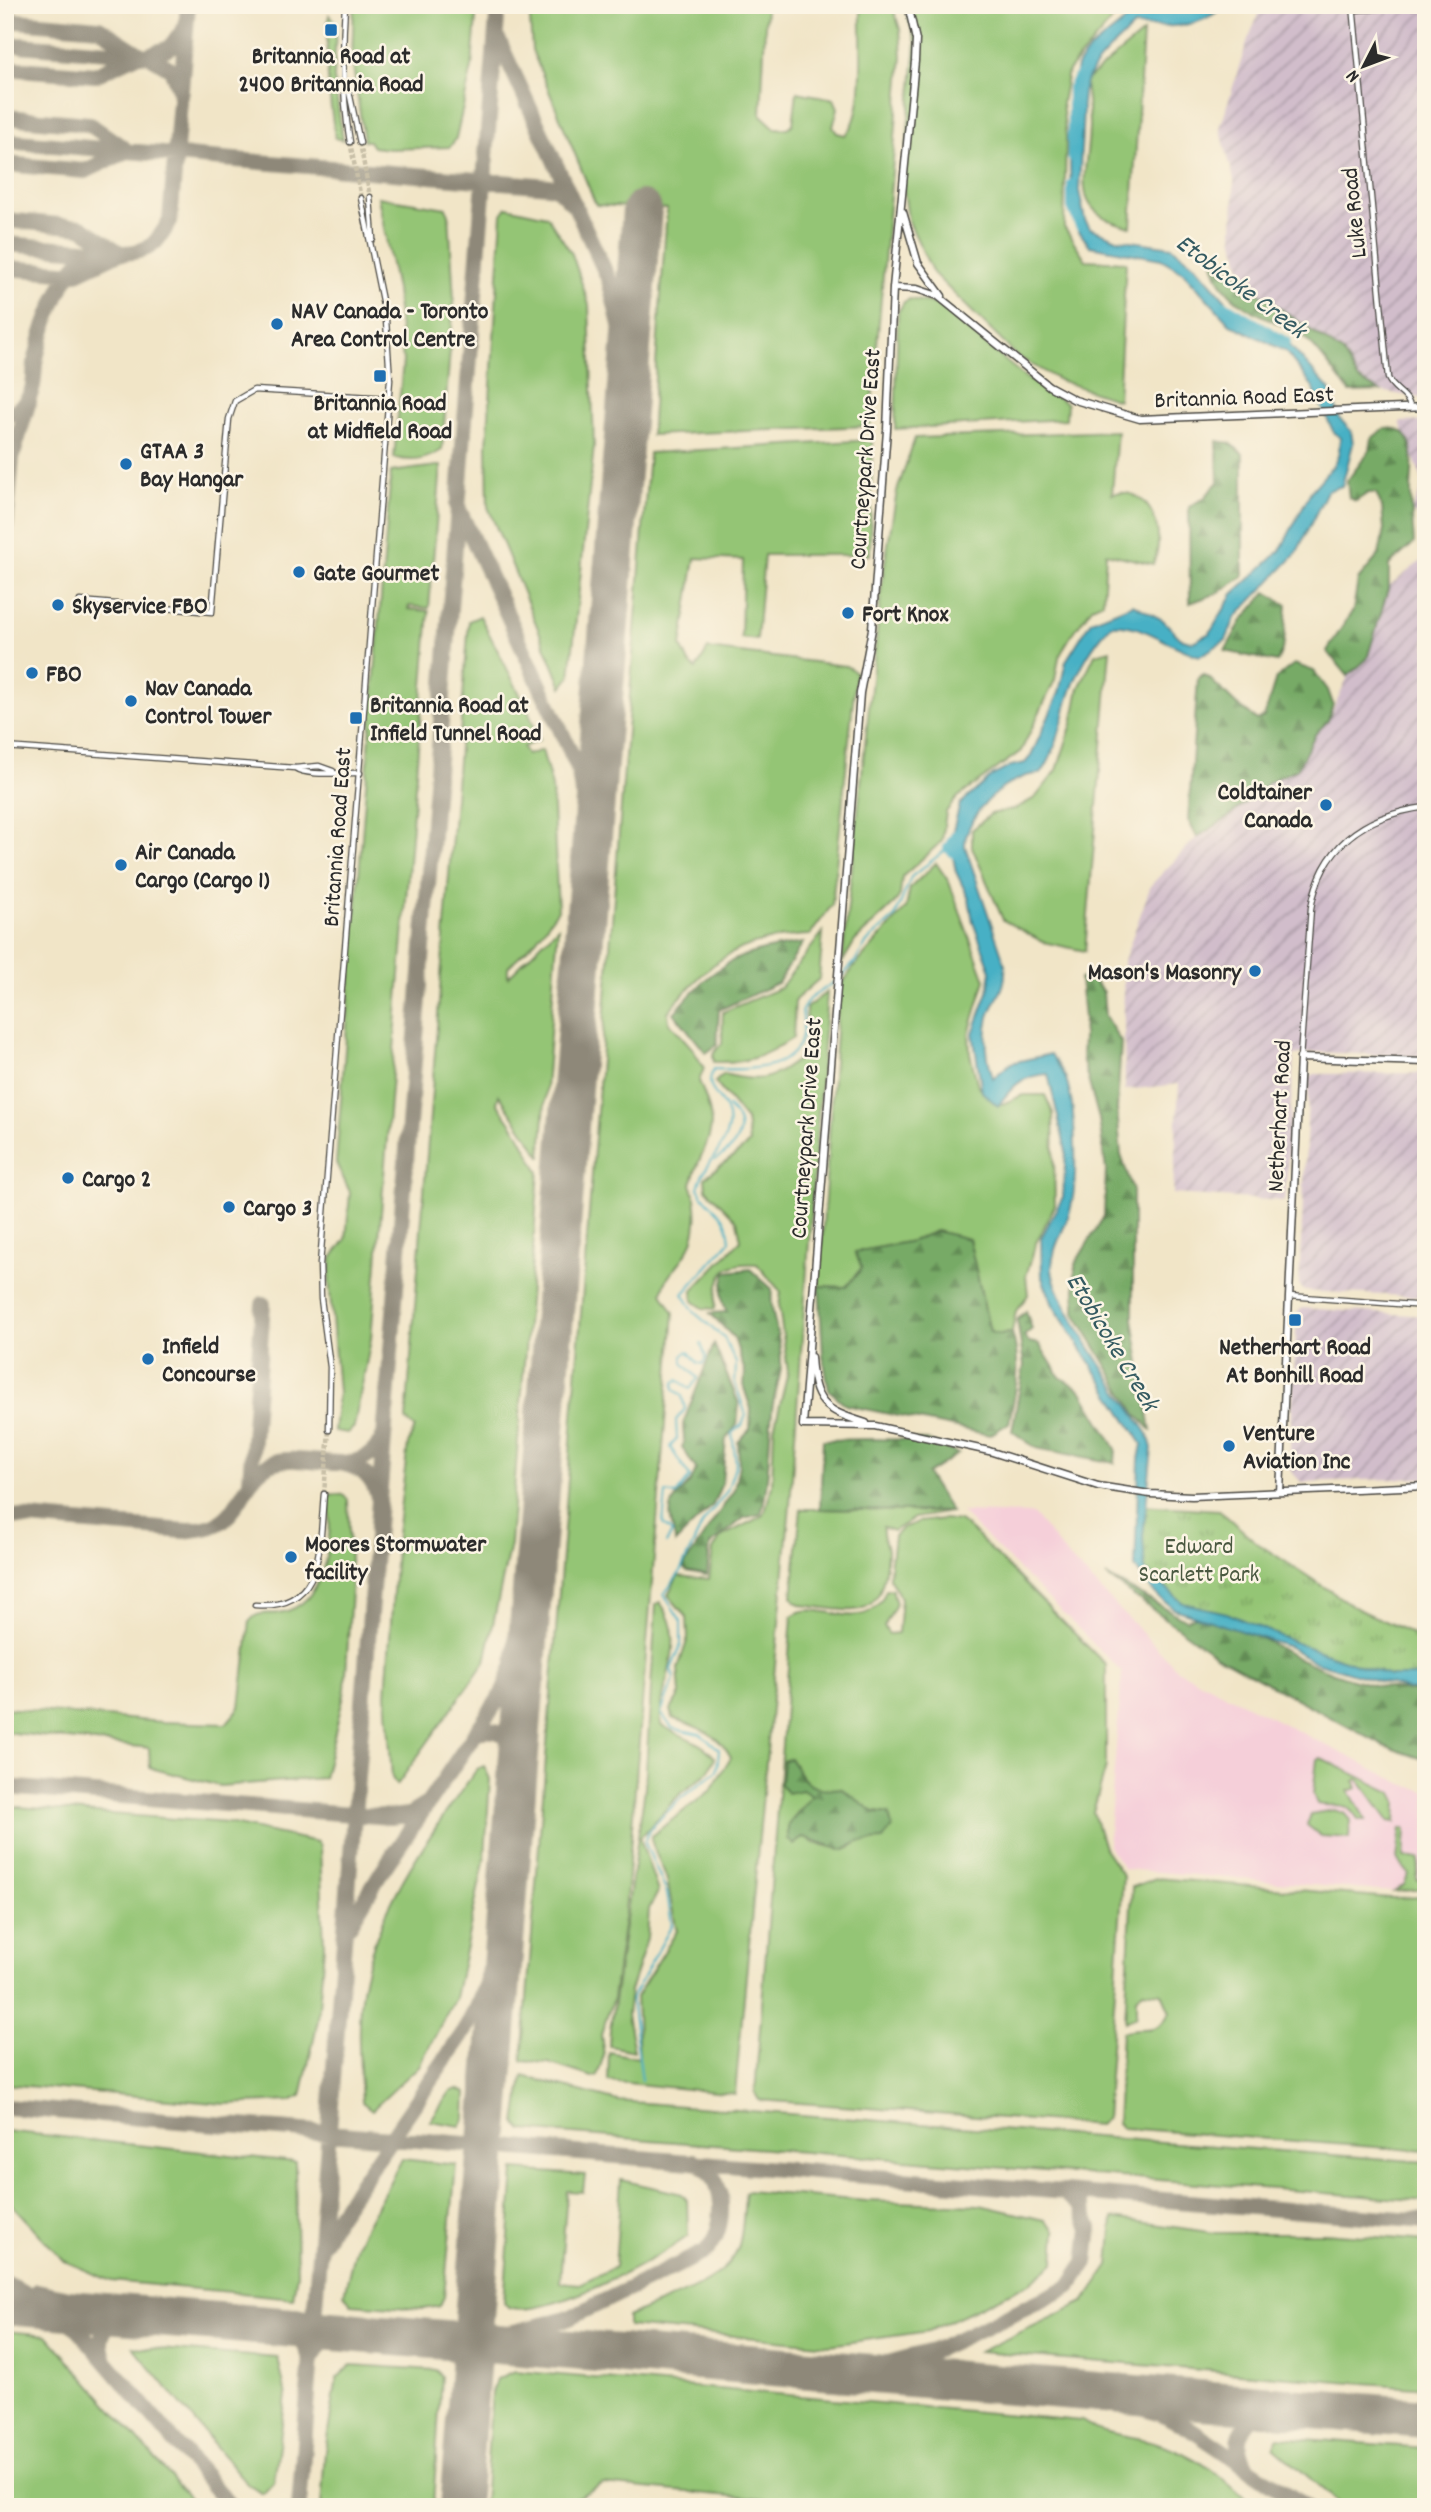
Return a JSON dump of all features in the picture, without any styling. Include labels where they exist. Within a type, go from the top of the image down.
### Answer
[{"type":"street","points":[[345,5],[342,50],[360,143]]},
{"type":"street","points":[[908,5],[916,40],[901,204],[918,263],[945,300]]},
{"type":"street","points":[[1353,8],[1426,6]]},
{"type":"street","name":"Luke Road","points":[[1353,8],[1385,358],[1390,383],[1408,399],[1410,408]]},
{"type":"street","points":[[345,75],[345,113],[350,142]]},
{"type":"street","name":"Britannia Road East","points":[[370,197],[373,247]]},
{"type":"street","name":"Britannia Road East","points":[[328,1430],[330,1367],[321,1299],[320,1264],[389,398],[390,345],[373,247],[360,198]]},
{"type":"street","name":"Courtneypark Drive East","points":[[901,204],[893,288],[887,434],[872,629],[860,693],[834,998],[803,1425],[875,1426],[989,1451],[1098,1486],[1142,1493],[1192,1496],[1426,1486]]},
{"type":"street","name":"Britannia Road East","points":[[893,288],[917,289],[945,300],[1049,386],[1105,411],[1139,419],[1426,407]]},
{"type":"street","points":[[80,601],[212,612],[229,419],[235,401],[248,391],[264,389],[389,398]]},
{"type":"street","points":[[5,747],[295,768],[319,766],[332,771],[360,773]]},
{"type":"street","name":"Netherhart Road","points":[[1280,1492],[1300,1058],[1314,891],[1327,862],[1340,845],[1367,824],[1383,815],[1426,807]]},
{"type":"street","points":[[1300,1058],[1426,1062]]},
{"type":"street","points":[[1289,1296],[1426,1306]]},
{"type":"street","points":[[809,1340],[812,1377],[818,1398],[836,1414],[875,1426]]},
{"type":"street","points":[[255,1605],[281,1604],[295,1598],[313,1577],[318,1564],[324,1494]]},
{"type":"shaded area","points":[[1263,5],[1426,5],[1426,399],[1380,391],[1358,379],[1343,353],[1267,299],[1243,276],[1233,236],[1234,180],[1220,128],[1248,39]]},
{"type":"shaded area","points":[[1426,421],[1426,524],[1412,512],[1423,482],[1400,422]]},
{"type":"shaded area","points":[[1426,557],[1426,1057],[1316,1052],[1294,1055],[1285,1201],[1173,1194],[1179,1084],[1125,1090],[1123,963],[1151,885],[1197,837],[1226,819],[1271,781],[1297,769],[1316,733],[1328,721],[1348,676],[1367,659],[1389,586]]},
{"type":"shaded area","points":[[1426,1073],[1426,1297],[1304,1291],[1299,1284],[1309,1079],[1314,1074]]},
{"type":"shaded area","points":[[1302,1308],[1426,1316],[1426,1478],[1301,1482],[1289,1469],[1297,1313]]},
{"type":"shaded area","points":[[961,1512],[1033,1514],[1066,1554],[1179,1671],[1403,1784],[1426,1791],[1426,1889],[1394,1892],[1124,1869],[1108,1846],[1122,1672]]},
{"type":"green space","points":[[354,5],[477,5],[472,67],[456,138],[450,147],[390,149],[373,147],[369,141],[364,141],[352,59]]},
{"type":"green space","points":[[529,5],[766,5],[761,115],[775,128],[787,129],[793,124],[797,92],[834,99],[838,108],[833,127],[837,133],[845,135],[857,113],[861,11],[866,5],[892,5],[900,29],[902,56],[870,426],[651,435],[667,209],[596,205],[532,50]]},
{"type":"green space","points":[[904,5],[1137,5],[1113,19],[1068,71],[1062,103],[1066,137],[1064,227],[1086,260],[1126,262],[1118,400],[1059,380],[1017,356],[933,273],[908,220],[903,184],[916,43]]},
{"type":"green space","points":[[329,15],[336,23],[334,79],[343,140],[335,138],[331,107],[327,61]]},
{"type":"green space","points":[[1143,33],[1131,227],[1096,212],[1088,201],[1085,175],[1089,125],[1085,81]]},
{"type":"green space","points":[[378,197],[446,208],[449,214],[454,300],[442,450],[418,460],[394,458],[403,361],[396,290]]},
{"type":"green space","points":[[507,207],[547,216],[572,254],[589,305],[594,446],[570,677],[562,687],[488,507],[487,446],[502,214]]},
{"type":"green space","points":[[1218,259],[1267,299],[1343,353],[1358,379],[1380,391],[1350,392],[1319,353],[1300,335],[1236,300],[1218,277],[1213,262]]},
{"type":"green space","points":[[910,299],[937,304],[1025,377],[1067,404],[1066,419],[895,429],[898,312],[904,302]]},
{"type":"green space","points":[[1385,428],[1397,429],[1405,434],[1412,451],[1414,543],[1389,565],[1389,586],[1367,659],[1348,676],[1327,651],[1353,610],[1358,580],[1379,555],[1384,529],[1382,507],[1376,493],[1368,493],[1356,501],[1349,498],[1347,481],[1370,450],[1372,438]]},
{"type":"green space","points":[[1117,431],[1112,494],[1126,493],[1137,497],[1153,515],[1158,540],[1153,564],[1106,553],[1103,602],[1092,607],[1059,657],[1055,680],[1021,751],[958,797],[946,812],[942,841],[902,877],[900,895],[894,904],[855,941],[842,963],[883,574],[897,491],[915,438]]},
{"type":"green space","points":[[872,440],[870,555],[764,555],[757,640],[741,638],[743,560],[695,558],[681,646],[689,663],[696,669],[708,649],[846,666],[856,672],[832,905],[810,935],[764,941],[728,955],[699,978],[668,1012],[669,1022],[692,1048],[704,1068],[699,1081],[711,1125],[691,1184],[696,1211],[693,1239],[669,1276],[662,1293],[674,1313],[625,1912],[613,1998],[601,2035],[604,2055],[597,2076],[592,2077],[548,2063],[522,2061],[649,453]]},
{"type":"green space","points":[[1217,441],[1230,443],[1243,454],[1243,577],[1218,593],[1190,603],[1189,507],[1205,497],[1218,482]]},
{"type":"green space","points":[[441,466],[429,608],[409,606],[408,609],[429,611],[371,1339],[354,1427],[348,1433],[334,1431],[338,1393],[329,1280],[332,1258],[346,1239],[350,1192],[336,1163],[391,472]]},
{"type":"green space","points":[[1266,592],[1287,605],[1284,644],[1277,662],[1225,651],[1241,622]]},
{"type":"green space","points":[[480,616],[528,710],[539,740],[523,747],[527,755],[542,750],[552,787],[558,910],[536,940],[508,967],[508,977],[558,927],[541,1156],[499,1095],[497,1103],[519,1134],[539,1172],[510,1544],[485,1662],[397,1785],[392,1778],[386,1695],[397,1534],[408,1444],[415,1428],[406,1420],[469,621]]},
{"type":"green space","points":[[1110,650],[1085,951],[1043,942],[1003,920],[972,847],[972,830],[991,814],[1015,809],[1035,798],[1057,770],[1072,724],[1079,688],[1095,654]]},
{"type":"green space","points":[[1294,664],[1314,671],[1328,690],[1333,704],[1328,721],[1316,733],[1297,769],[1271,781],[1226,819],[1197,837],[1188,820],[1198,678],[1203,674],[1208,677],[1257,720],[1264,717],[1276,678]]},
{"type":"green space","points":[[936,863],[949,882],[985,980],[969,1033],[970,1054],[978,1086],[1000,1105],[1023,1095],[1045,1095],[1053,1113],[1055,1205],[1036,1243],[1026,1276],[1028,1295],[1016,1311],[1012,1332],[1001,1335],[990,1332],[969,1239],[936,1231],[912,1241],[856,1252],[862,1267],[846,1287],[819,1286],[839,988],[853,968],[906,908],[910,888]]},
{"type":"green space","points":[[823,932],[819,979],[795,1000],[793,1038],[755,1058],[714,1062],[713,1054],[722,1043],[723,1012],[780,988]]},
{"type":"green space","points":[[803,943],[778,983],[719,1010],[717,1045],[706,1053],[674,1013],[704,981],[730,962],[761,951]]},
{"type":"green space","points":[[1090,976],[1103,992],[1105,1016],[1121,1042],[1117,1109],[1121,1155],[1133,1191],[1133,1319],[1151,1430],[1136,1414],[1075,1313],[1075,1264],[1104,1216],[1106,1170],[1099,1119],[1082,1058],[1084,1018],[1080,979]]},
{"type":"green space","points":[[827,992],[790,1505],[735,2094],[608,2081],[609,2052],[639,2058],[636,1997],[677,1931],[667,1879],[651,1836],[711,1790],[731,1757],[713,1736],[673,1718],[671,1710],[680,1694],[678,1668],[688,1638],[687,1617],[668,1595],[678,1576],[709,1579],[713,1550],[721,1537],[764,1515],[772,1486],[774,1429],[788,1372],[779,1307],[781,1292],[757,1264],[735,1265],[723,1273],[717,1288],[715,1309],[703,1308],[693,1301],[693,1290],[741,1240],[737,1221],[706,1189],[705,1178],[749,1143],[746,1120],[715,1082],[724,1074],[750,1079],[769,1077],[807,1053],[806,1008]]},
{"type":"green space","points":[[936,1231],[969,1239],[990,1332],[1001,1335],[1012,1332],[1017,1367],[1009,1423],[990,1435],[846,1405],[829,1390],[823,1356],[819,1286],[846,1287],[862,1268],[855,1252],[912,1241]]},
{"type":"green space","points":[[750,1269],[772,1289],[772,1308],[781,1354],[781,1370],[772,1412],[766,1489],[761,1514],[744,1518],[710,1545],[707,1575],[686,1571],[683,1567],[734,1490],[739,1465],[738,1442],[750,1429],[751,1409],[744,1388],[745,1372],[734,1338],[710,1313],[727,1312],[722,1292],[726,1272]]},
{"type":"green space","points":[[1026,1311],[1032,1329],[1024,1336],[1029,1342],[1039,1344],[1060,1377],[1081,1390],[1116,1449],[1115,1463],[1036,1448],[1012,1431],[1024,1365],[1017,1320]]},
{"type":"green space","points":[[714,1344],[739,1404],[737,1425],[726,1439],[722,1483],[713,1505],[675,1543],[670,1515],[672,1505],[696,1469],[682,1447],[683,1424]]},
{"type":"green space","points":[[823,1440],[927,1440],[958,1454],[927,1474],[951,1512],[820,1509]]},
{"type":"green space","points":[[329,1494],[344,1495],[348,1500],[351,1590],[345,1690],[324,1778],[220,1786],[150,1768],[149,1748],[5,1732],[5,1708],[162,1722],[226,1724],[240,1707],[250,1621],[260,1614],[279,1613],[296,1607],[309,1596],[318,1582],[328,1546]]},
{"type":"green space","name":"Edward Scarlett Park","points":[[1141,1505],[1219,1510],[1257,1543],[1358,1609],[1426,1640],[1426,1683],[1406,1682],[1181,1607],[1142,1572]]},
{"type":"green space","points":[[801,1509],[951,1512],[914,1518],[893,1531],[883,1527],[887,1553],[879,1592],[873,1602],[864,1608],[838,1610],[802,1605],[795,1602],[792,1596]]},
{"type":"green space","points":[[945,1519],[959,1521],[971,1530],[1106,1665],[1106,1767],[1093,1812],[1104,1848],[1123,1876],[1106,2119],[1099,2125],[759,2100],[755,2093],[792,1616],[802,1611],[814,1610],[854,1616],[866,1613],[877,1605],[886,1590],[892,1589],[896,1604],[884,1627],[889,1634],[898,1633],[901,1599],[889,1577],[894,1536],[902,1528],[918,1522]],"holes":[[[790,1758],[805,1780],[815,1787],[841,1789],[874,1812],[889,1814],[850,1848],[844,1850],[814,1843],[788,1824],[812,1796],[802,1789]]]},
{"type":"green space","points":[[1106,1576],[1186,1620],[1200,1615],[1211,1616],[1330,1672],[1378,1686],[1426,1692],[1426,1760],[1384,1746],[1217,1656]]},
{"type":"green space","points":[[660,1602],[669,1617],[673,1633],[661,1725],[697,1743],[715,1758],[708,1772],[678,1796],[640,1838],[658,1892],[649,1909],[647,1939],[630,1991],[627,2015],[634,2051],[609,2046],[645,1788],[656,1604]]},
{"type":"green space","points":[[790,1758],[805,1780],[815,1787],[841,1788],[874,1812],[889,1814],[892,1827],[883,1840],[858,1842],[843,1850],[803,1837],[794,1845],[788,1839],[788,1824],[812,1796],[802,1790],[787,1793],[781,1784],[783,1761]]},
{"type":"green space","points":[[1321,1758],[1393,1793],[1397,1801],[1396,1822],[1389,1821],[1358,1779],[1354,1781],[1358,1788],[1349,1791],[1366,1820],[1358,1820],[1344,1806],[1317,1804],[1313,1794],[1317,1759]]},
{"type":"green space","points":[[484,1766],[490,1779],[485,1857],[455,1998],[419,2066],[372,2110],[362,2102],[359,2046],[360,2004],[369,1959],[379,1930],[407,1873],[477,1769]]},
{"type":"green space","points":[[5,1806],[228,1823],[317,1842],[320,1847],[324,1946],[318,2020],[301,2096],[291,2101],[224,2104],[5,2084]]},
{"type":"green space","points":[[1334,1810],[1344,1813],[1350,1820],[1349,1838],[1321,1836],[1307,1825],[1311,1814]]},
{"type":"green space","points":[[1401,1828],[1406,1829],[1404,1857],[1419,1859],[1417,1880],[1426,1881],[1426,1889],[1394,1892],[1404,1885],[1409,1874],[1397,1859]]},
{"type":"green space","points":[[1156,1878],[1391,1898],[1426,1897],[1426,2151],[1123,2128],[1117,2123],[1122,2032],[1154,2028],[1165,2020],[1170,2012],[1162,1993],[1143,1991],[1136,1998],[1136,2016],[1125,2022],[1132,1887]]},
{"type":"green space","points":[[523,2076],[618,2101],[1426,2162],[1426,2201],[522,2130],[516,2124]]},
{"type":"green space","points":[[457,2089],[466,2093],[465,2118],[460,2126],[430,2121],[450,2092]]},
{"type":"green space","points":[[5,2131],[295,2162],[297,2273],[293,2298],[111,2281],[64,2261],[5,2197]]},
{"type":"green space","points":[[402,2159],[456,2165],[444,2296],[440,2306],[423,2309],[351,2304],[344,2294],[356,2244]]},
{"type":"green space","points":[[514,2170],[585,2175],[583,2192],[567,2191],[560,2282],[579,2284],[615,2267],[621,2180],[682,2194],[687,2200],[688,2236],[652,2259],[574,2296],[526,2308],[508,2307],[504,2302]]},
{"type":"green space","points":[[746,2191],[867,2201],[980,2205],[1045,2220],[1056,2231],[1054,2263],[1030,2283],[929,2331],[830,2345],[628,2326],[628,2317],[709,2280],[733,2258],[741,2238]]},
{"type":"green space","points":[[1113,2218],[1215,2233],[1325,2233],[1426,2241],[1426,2388],[979,2352],[1084,2302],[1109,2266]]},
{"type":"green space","points":[[5,2331],[47,2335],[197,2507],[5,2507]]},
{"type":"green space","points":[[133,2347],[278,2358],[286,2396],[274,2482],[263,2494],[248,2485]]},
{"type":"green space","points":[[351,2365],[436,2370],[441,2376],[433,2507],[321,2507],[325,2451],[337,2378]]},
{"type":"green space","points":[[515,2371],[1082,2421],[1098,2429],[1154,2442],[1183,2453],[1220,2476],[1254,2507],[845,2507],[603,2484],[558,2507],[487,2507],[484,2503],[492,2392],[497,2379]]},
{"type":"green space","points":[[1278,2437],[1426,2448],[1426,2507],[1343,2507],[1274,2447]]},
{"type":"water","name":"Etobicoke Creek","points":[[1161,5],[1225,5],[1194,23],[1134,26],[1090,73],[1083,96],[1079,191],[1085,220],[1090,228],[1117,239],[1172,247],[1195,265],[1237,313],[1287,342],[1329,389],[1340,419],[1351,431],[1353,444],[1342,486],[1327,491],[1296,554],[1235,618],[1226,640],[1200,656],[1134,627],[1111,625],[1093,648],[1079,673],[1056,744],[1041,774],[1029,775],[1003,788],[980,809],[972,821],[965,846],[1005,964],[1003,987],[987,1025],[988,1056],[993,1078],[1011,1063],[1051,1054],[1067,1082],[1074,1129],[1074,1185],[1069,1214],[1056,1247],[1052,1269],[1056,1284],[1078,1327],[1148,1434],[1152,1448],[1143,1537],[1145,1570],[1183,1603],[1227,1613],[1291,1641],[1390,1676],[1426,1676],[1426,1688],[1408,1690],[1315,1662],[1289,1647],[1174,1609],[1155,1594],[1135,1567],[1139,1459],[1142,1444],[1053,1305],[1042,1278],[1041,1238],[1063,1197],[1066,1151],[1048,1074],[1024,1079],[1008,1092],[998,1106],[982,1092],[973,1033],[988,992],[991,971],[973,922],[969,899],[956,872],[950,842],[960,804],[992,776],[1011,766],[1025,763],[1031,756],[1059,693],[1066,661],[1091,621],[1133,604],[1163,620],[1180,638],[1193,642],[1210,633],[1233,594],[1280,551],[1311,491],[1333,466],[1339,453],[1340,438],[1333,431],[1312,386],[1285,351],[1230,324],[1183,272],[1161,259],[1090,246],[1078,230],[1071,195],[1070,164],[1074,126],[1072,95],[1077,66],[1090,49],[1133,15],[1148,14]]},
{"type":"waterway","name":"Etobicoke Creek","points":[[1072,157],[1072,88],[1080,74]]},
{"type":"waterway","name":"Etobicoke Creek","points":[[1072,184],[1072,207],[1080,226]]},
{"type":"waterway","name":"Etobicoke Creek","points":[[1225,305],[1286,342]]},
{"type":"waterway","name":"Etobicoke Creek","points":[[957,833],[948,848],[963,860]]},
{"type":"waterway","points":[[839,979],[855,962],[867,942],[895,917],[911,877],[948,848]]},
{"type":"waterway","points":[[642,2080],[631,1999],[672,1925],[667,1893],[645,1843],[649,1830],[681,1798],[717,1771],[719,1749],[700,1734],[672,1728],[661,1713],[674,1679],[671,1669],[681,1645],[681,1621],[664,1594],[679,1574],[703,1523],[727,1491],[736,1464],[732,1433],[742,1425],[746,1415],[735,1383],[736,1363],[724,1338],[695,1313],[683,1294],[730,1241],[726,1222],[698,1188],[728,1128],[726,1109],[713,1091],[710,1078],[714,1069],[764,1067],[790,1055],[799,1045],[803,1030],[802,1010],[809,999],[834,982]]},
{"type":"waterway","points":[[715,1160],[729,1150],[740,1130],[739,1122],[728,1107]]},
{"type":"waterway","points":[[666,1544],[672,1532],[663,1524],[666,1493],[676,1495],[690,1477],[670,1447],[677,1439],[676,1420],[685,1409],[682,1396],[674,1389],[674,1383],[678,1380],[690,1389],[698,1378],[683,1363],[683,1355],[688,1351],[698,1363],[703,1364],[706,1357],[701,1344]]},
{"type":"taxiway","points":[[5,244],[123,253],[140,251],[161,236],[170,221],[188,5]]},
{"type":"taxiway","points":[[299,2507],[498,5]]},
{"type":"taxiway","points":[[5,20],[99,28],[141,55]]},
{"type":"taxiway","points":[[179,89],[171,69],[148,55],[169,48],[185,28]]},
{"type":"taxiway","points":[[499,41],[609,280],[623,337],[627,388]]},
{"type":"taxiway","points":[[5,44],[135,54]]},
{"type":"taxiway","points":[[5,68],[95,75],[135,56]]},
{"type":"taxiway","points":[[5,117],[89,124],[125,149]]},
{"type":"taxiway","points":[[5,141],[549,186],[558,189],[573,204]]},
{"type":"taxiway","points":[[5,164],[85,171],[125,152]]},
{"type":"taxiway","points":[[5,220],[81,227],[117,251]]},
{"type":"taxiway","points":[[5,416],[19,408],[30,395],[44,331],[65,281],[74,267],[95,253]]},
{"type":"taxiway","points":[[5,268],[77,273],[117,254]]},
{"type":"taxiway","points":[[5,538],[12,458],[29,401]]},
{"type":"taxiway","points":[[457,505],[578,768],[587,821],[589,864]]},
{"type":"taxiway","points":[[250,1480],[263,1304]]},
{"type":"taxiway","points":[[5,1516],[185,1531],[206,1528],[231,1513],[249,1483],[264,1467],[289,1460],[335,1463],[363,1459],[374,1451],[383,1437]]},
{"type":"taxiway","points":[[344,1464],[366,1475],[378,1497]]},
{"type":"taxiway","points":[[350,1924],[382,1871],[502,1694],[516,1660],[533,1578]]},
{"type":"taxiway","points":[[475,1733],[490,1731],[504,1734],[514,1744],[518,1759]]},
{"type":"taxiway","points":[[5,1787],[390,1817],[409,1815],[425,1805]]},
{"type":"taxiway","points":[[323,2242],[337,2217],[466,2029],[491,1968],[507,1904]]},
{"type":"taxiway","points":[[5,2107],[1426,2221]]},
{"type":"taxiway","points":[[472,2342],[567,2319],[705,2252],[718,2230],[721,2203],[713,2177],[705,2167],[694,2161]]},
{"type":"taxiway","points":[[824,2370],[869,2368],[933,2351],[1069,2287],[1086,2262],[1090,2228],[1081,2205],[1064,2193]]},
{"type":"taxiway","points":[[5,2283],[58,2310],[77,2328],[231,2507]]},
{"type":"taxiway","points":[[37,2291],[154,2317]]},
{"type":"taxiway","points":[[29,2307],[53,2315]]},
{"type":"taxiway","points":[[104,2356],[101,2342],[104,2331],[126,2315]]},
{"type":"taxiway","points":[[281,2327],[302,2340],[311,2359]]},
{"type":"taxiway","points":[[312,2358],[323,2341],[346,2332]]},
{"type":"taxiway","points":[[1096,2392],[1160,2413],[1189,2428],[1306,2507]]},
{"type":"taxiway","points":[[1248,2467],[1240,2447],[1243,2430],[1255,2416],[1274,2406]]},
{"type":"runway","points":[[459,2507],[642,210]]},
{"type":"runway","points":[[5,2305],[1426,2418]]},
{"type":"tunnel","points":[[350,142],[361,198]]},
{"type":"tunnel","points":[[360,143],[370,197]]},
{"type":"tunnel","points":[[324,1494],[329,1430]]},
{"type":"place","name":"Britannia Road at 2400 Britannia Road","points":[[331,30]]},
{"type":"place","name":"NAV Canada - Toronto Area Control Centre","points":[[277,324]]},
{"type":"place","name":"Britannia Road at Midfield Road","points":[[380,376]]},
{"type":"place","name":"GTAA 3 Bay Hangar","points":[[126,464]]},
{"type":"place","name":"Gate Gourmet","points":[[299,572]]},
{"type":"place","name":"Skyservice FBO","points":[[58,605]]},
{"type":"place","name":"Fort Knox","points":[[848,613]]},
{"type":"place","name":"FBO","points":[[32,673]]},
{"type":"place","name":"Nav Canada Control Tower","points":[[131,701]]},
{"type":"place","name":"Britannia Road at Infield Tunnel Road","points":[[356,718]]},
{"type":"place","name":"Coldtainer Canada","points":[[1326,805]]},
{"type":"place","name":"Air Canada Cargo (Cargo 1)","points":[[121,865]]},
{"type":"place","name":"Mason's Masonry","points":[[1255,971]]},
{"type":"place","name":"Cargo 2","points":[[68,1178]]},
{"type":"place","name":"Cargo 3","points":[[229,1207]]},
{"type":"place","name":"Netherhart Road At Bonhill Road","points":[[1295,1320]]},
{"type":"place","name":"Infield Concourse","points":[[148,1359]]},
{"type":"place","name":"Venture Aviation Inc","points":[[1229,1446]]},
{"type":"place","name":"Moores Stormwater facility","points":[[291,1557]]}]
